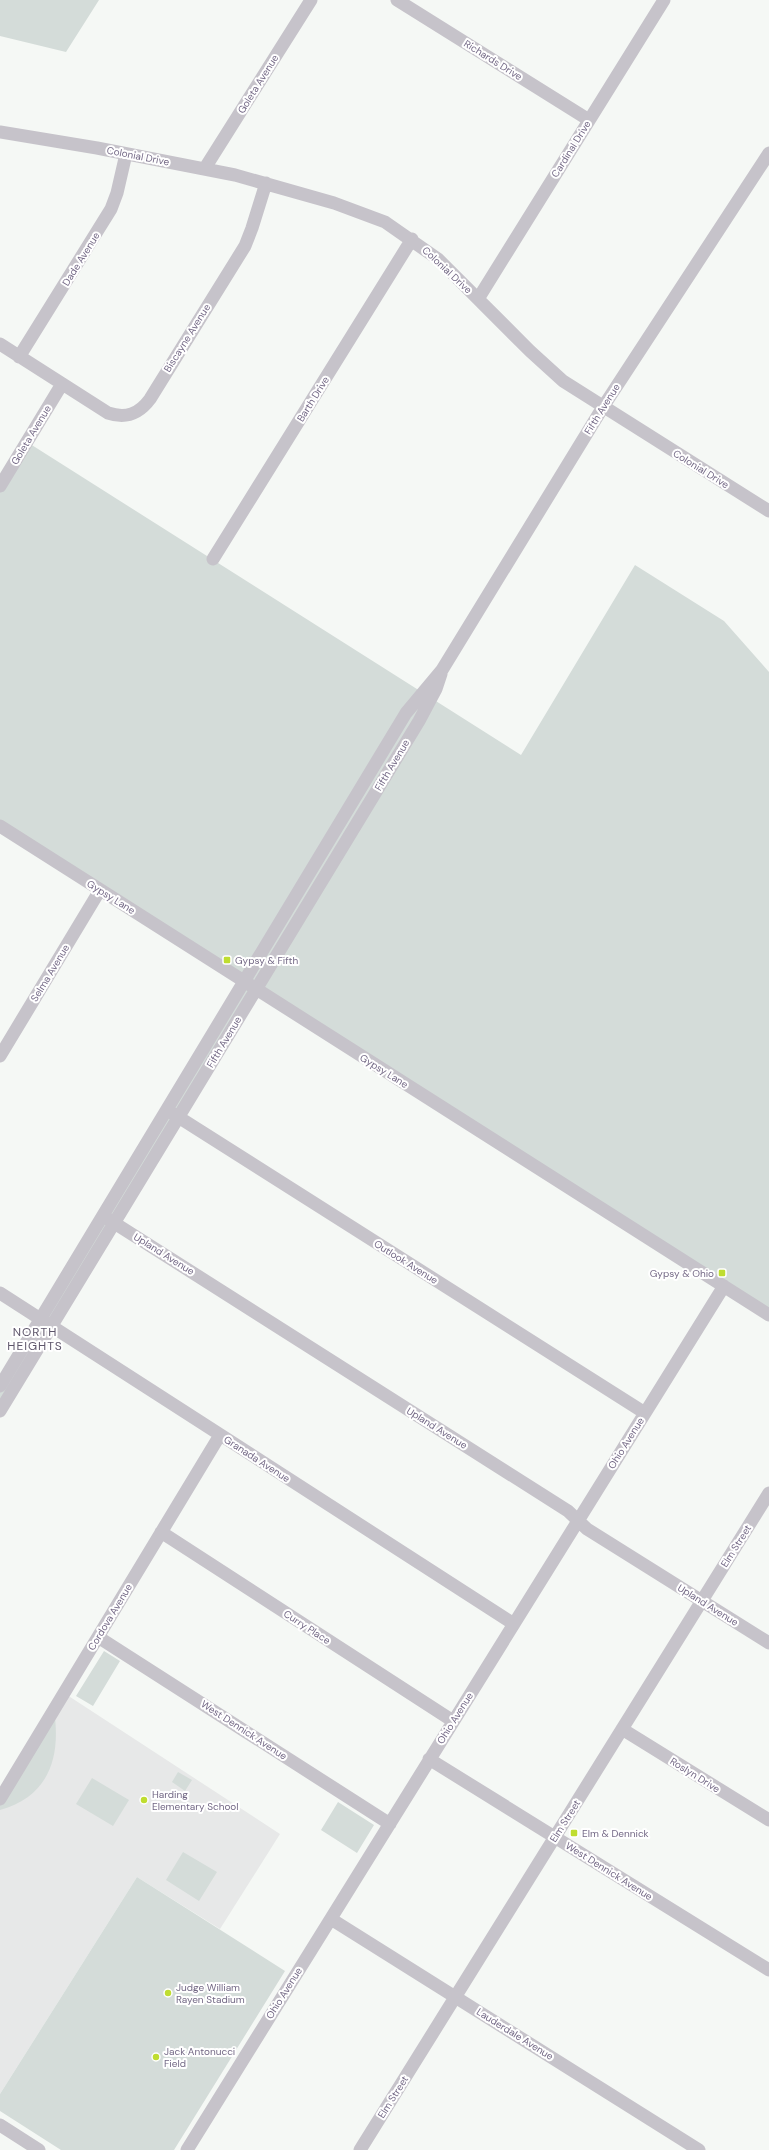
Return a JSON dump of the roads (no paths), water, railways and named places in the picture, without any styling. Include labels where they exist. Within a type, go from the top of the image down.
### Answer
[{"type":"street","name":"Goleta Avenue","points":[[205,168],[311,0]]},
{"type":"street","name":"Richards Drive","points":[[397,0],[589,120]]},
{"type":"street","name":"Cardinal Drive","points":[[478,299],[664,0]]},
{"type":"street","name":"Colonial Drive","points":[[0,132],[205,168],[266,183],[359,211],[393,226],[438,259],[530,351],[563,381],[769,511]]},
{"type":"street","name":"Fifth Avenue","points":[[0,1386],[46,1323],[114,1223],[243,981],[406,713],[442,670],[603,407],[769,153]]},
{"type":"street","name":"Dade Avenue","points":[[19,357],[112,209],[126,154]]},
{"type":"street","name":"Biscayne Avenue","points":[[0,344],[108,413],[116,416],[132,414],[145,406],[245,246],[266,183]]},
{"type":"street","name":"Barth Drive","points":[[213,559],[412,240]]},
{"type":"street","name":"Goleta Avenue","points":[[0,486],[62,384]]},
{"type":"street","name":"Fifth Avenue","points":[[0,1410],[103,1216],[256,989],[419,721],[436,689],[442,670]]},
{"type":"street","name":"Gypsy Lane","points":[[0,826],[769,1315]]},
{"type":"street","name":"Selma Avenue","points":[[0,1056],[100,890]]},
{"type":"street","name":"Outlook Avenue","points":[[173,1114],[645,1413]]},
{"type":"street","name":"Upland Avenue","points":[[103,1216],[568,1511],[587,1529],[769,1643]]},
{"type":"street","name":"Ohio Avenue","points":[[187,2150],[724,1286]]},
{"type":"street","name":"Granada Avenue","points":[[0,1293],[514,1624]]},
{"type":"street","name":"Cordova Avenue","points":[[0,1799],[220,1435]]},
{"type":"street","name":"Elm Street","points":[[360,2150],[701,1601],[767,1502]]},
{"type":"street","name":"Curry Place","points":[[161,1532],[453,1721]]},
{"type":"street","name":"West Dennick Avenue","points":[[98,1637],[390,1824]]},
{"type":"street","name":"Roslyn Drive","points":[[622,1729],[769,1820]]},
{"type":"street","name":"West Dennick Avenue","points":[[429,1759],[769,1970]]},
{"type":"street","name":"Lauderdale Avenue","points":[[331,1919],[699,2150]]},
{"type":"street","points":[[0,2125],[39,2150]]},
{"type":"place","name":"Gypsy & Fifth","points":[[227,960]]},
{"type":"place","name":"Gypsy & Ohio","points":[[722,1273]]},
{"type":"place","name":"Harding Elementary School","points":[[144,1800]]},
{"type":"place","name":"Elm & Dennick","points":[[574,1833]]},
{"type":"place","name":"Judge William Rayen Stadium","points":[[168,1993]]},
{"type":"place","name":"Jack Antonucci Field","points":[[156,2057]]},
{"type":"district","name":"NORTH HEIGHTS","points":[[35,1339]]}]
